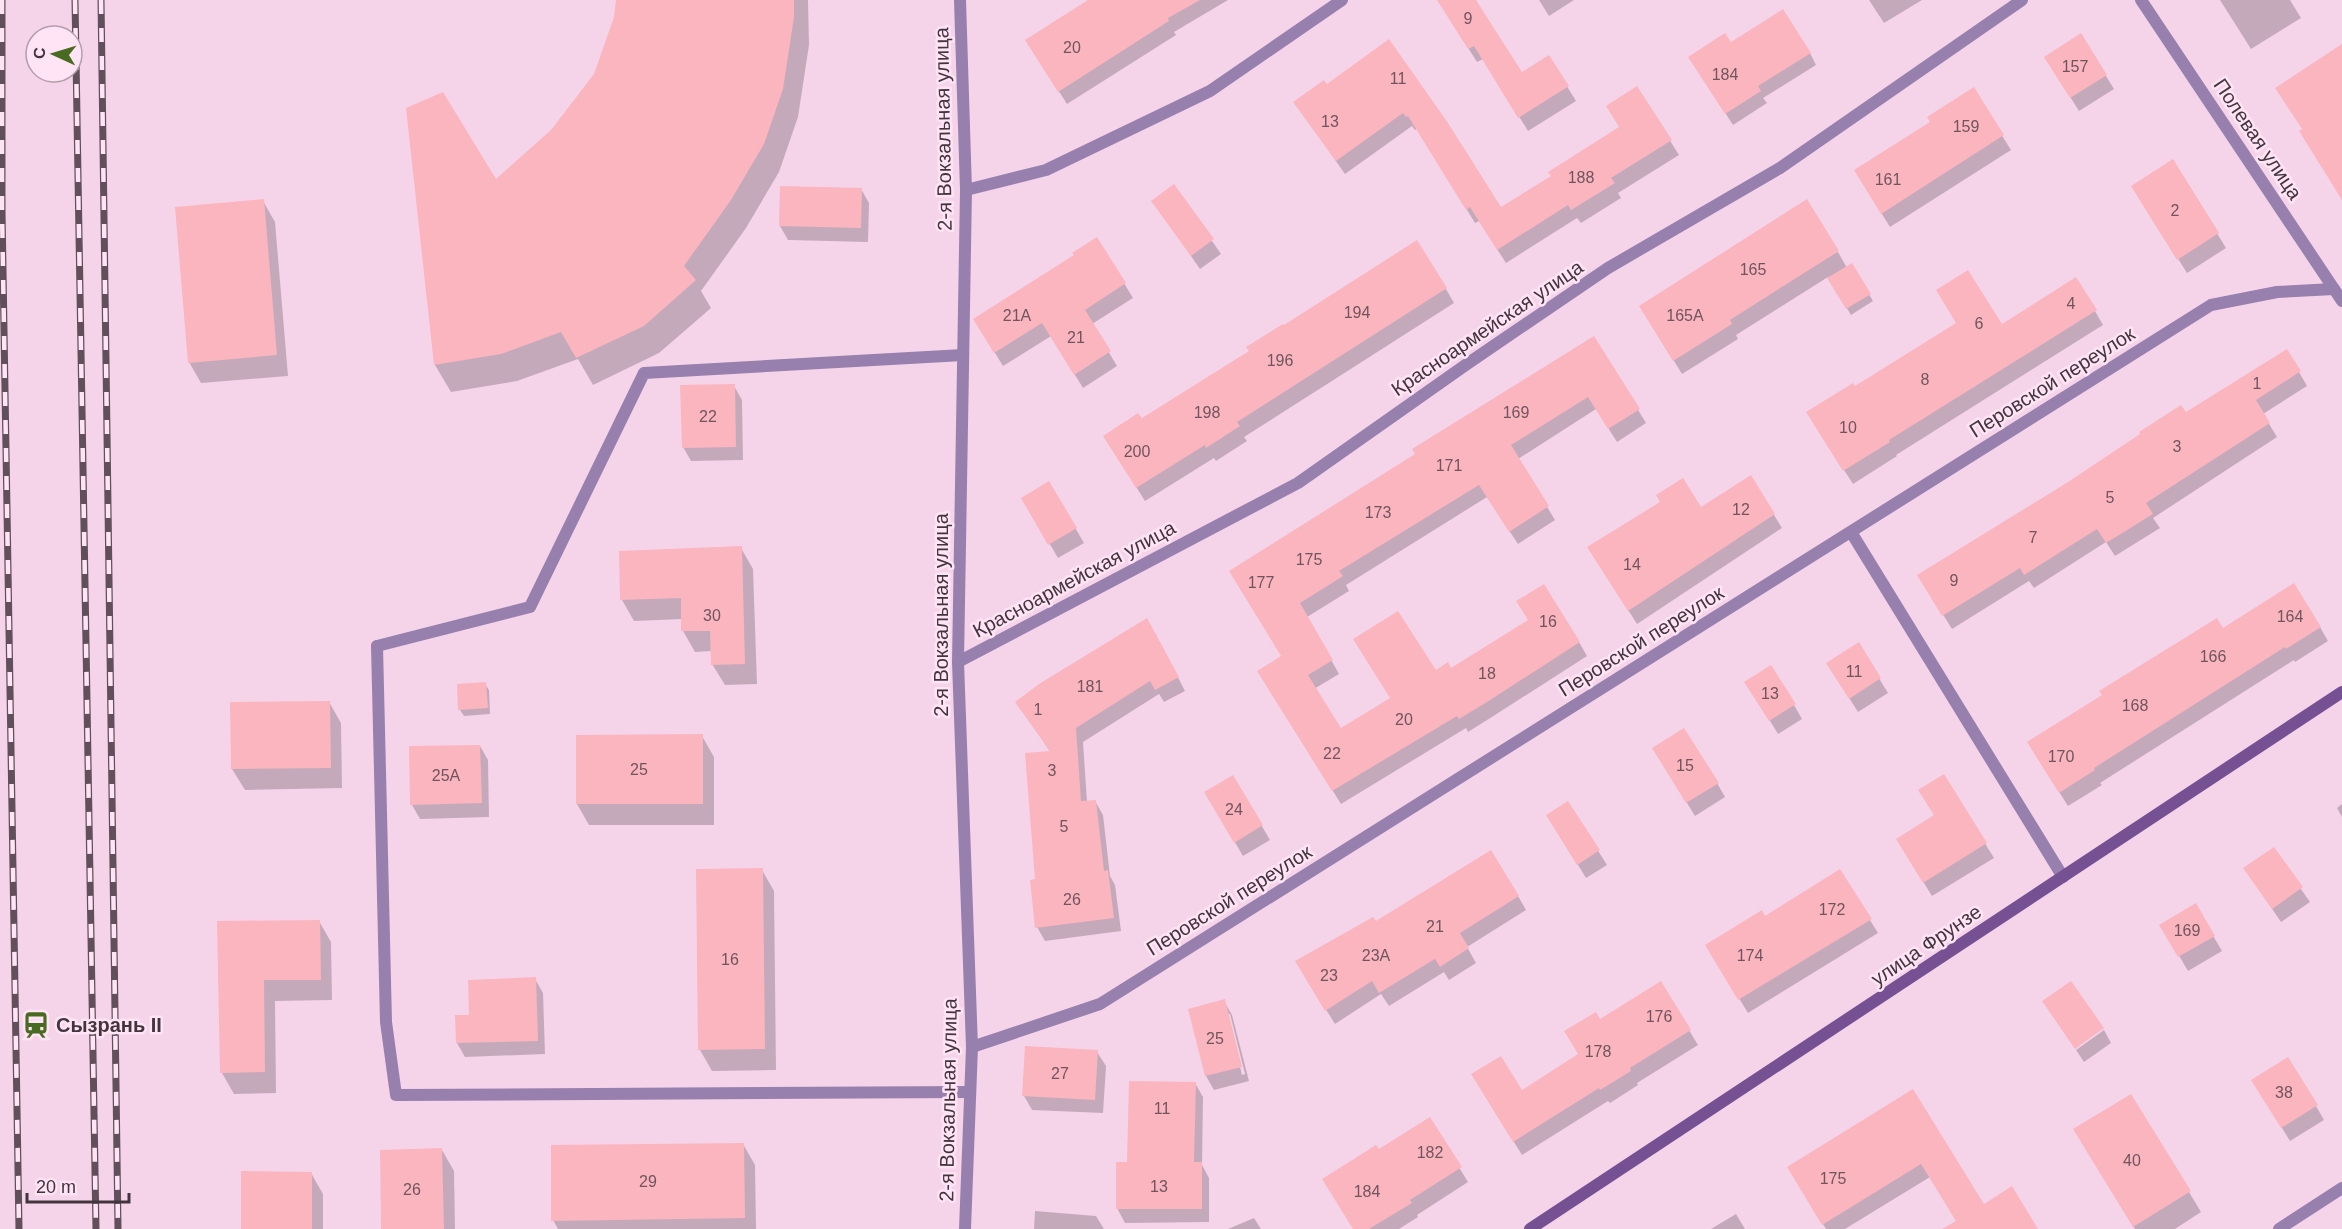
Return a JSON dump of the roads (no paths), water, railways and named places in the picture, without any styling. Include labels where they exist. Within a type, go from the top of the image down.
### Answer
[{"type":"street","name":"2-я Вокзальная улица","points":[[960,0],[966,190],[958,662],[972,1047],[964,1229]]},
{"type":"street","points":[[966,190],[1046,170],[1210,91],[1342,0]]},
{"type":"street","name":"Красноармейская улица","points":[[958,662],[1298,483],[1608,268],[1780,168],[2022,0]]},
{"type":"street","name":"Полевая улица","points":[[2141,0],[2342,301]]},
{"type":"street","name":"Перовской переулок","points":[[972,1047],[1100,1004],[2211,305],[2277,292],[2334,289]]},
{"type":"street","points":[[963,355],[644,372],[530,607],[378,646],[386,1022],[396,1095],[969,1092]]},
{"type":"street","points":[[1851,532],[2063,877]]},
{"type":"street","name":"улица Фрунзе","points":[[1530,1229],[2342,692]]},
{"type":"street","points":[[2279,1229],[2342,1188]]},
{"type":"railway","points":[[2,0],[2,210],[19,1229]]},
{"type":"railway","points":[[75,0],[96,1229]]},
{"type":"railway","points":[[101,0],[118,1229]]},
{"type":"place","name":"Сызрань II","points":[[36,1025]]}]
